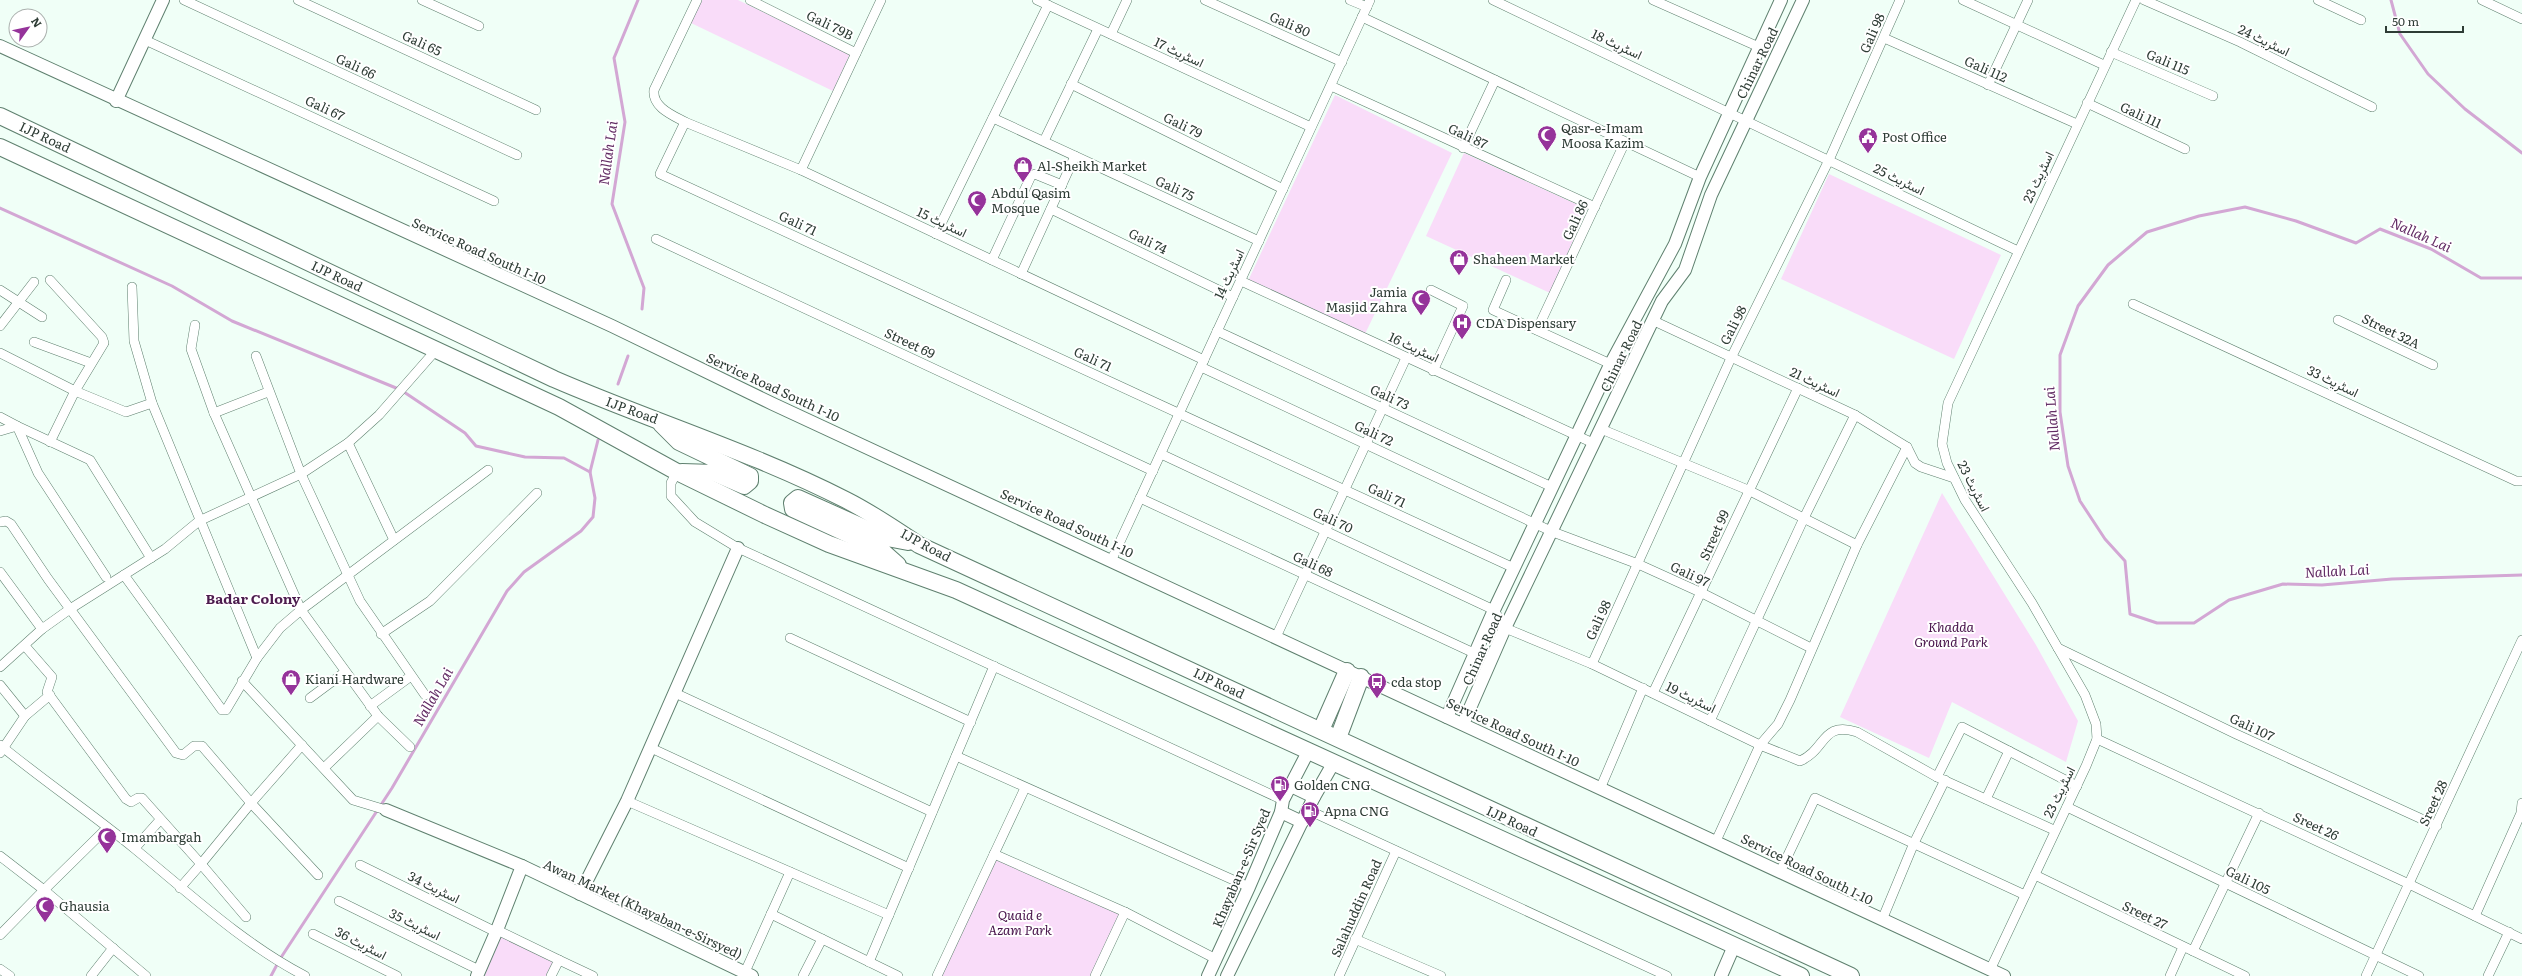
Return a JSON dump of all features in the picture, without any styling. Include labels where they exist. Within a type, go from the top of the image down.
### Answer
[{"type":"highway","name":"IJP Road","points":[[0,116],[609,403],[657,420],[755,459],[846,500],[919,544],[1321,730],[1479,806],[1851,976]]},
{"type":"highway","name":"IJP Road","points":[[0,147],[559,407],[677,472],[829,544],[902,569],[964,593],[1801,976]]},
{"type":"highway","points":[[657,420],[680,442],[750,476],[750,481],[744,486],[714,473],[677,472]]},
{"type":"highway","points":[[902,569],[880,549],[794,509],[794,501],[798,498],[887,538],[919,544]]},
{"type":"highway","points":[[1321,730],[1354,674]]},
{"type":"highway","points":[[1338,738],[1354,674]]},
{"type":"main road","points":[[116,101],[163,0]]},
{"type":"main road","name":"Chinar Road","points":[[1447,717],[1476,654],[1494,610],[1610,365],[1672,250],[1700,177],[1758,47],[1781,0]]},
{"type":"main road","name":"Chinar Road","points":[[1463,724],[1505,628],[1553,532],[1593,443],[1654,321],[1662,301],[1685,270],[1712,196],[1803,0]]},
{"type":"main road","name":"Service Road South I-10","points":[[0,46],[116,101],[612,326],[773,404],[1112,559],[1354,674],[2004,976]]},
{"type":"main road","points":[[580,894],[627,800],[738,548]]},
{"type":"main road","name":"Khayaban-e-Sir Syed","points":[[1208,976],[1249,888],[1282,806],[1309,750]]},
{"type":"main road","points":[[1227,976],[1314,797],[1334,762]]},
{"type":"main road","points":[[1291,786],[1314,797]]},
{"type":"main road","points":[[1282,806],[1302,822]]},
{"type":"main road","name":"Awan Market (Khayaban-e-Sirsyed)","points":[[386,810],[522,866],[748,974]]},
{"type":"main road","points":[[478,973],[497,931],[522,866]]},
{"type":"main road","points":[[1721,976],[1734,946]]},
{"type":"street","name":"Gali 66","points":[[184,0],[517,155]]},
{"type":"street","name":"Gali 65","points":[[298,0],[536,110]]},
{"type":"street","points":[[422,0],[479,26]]},
{"type":"street","name":"اسٹریٹ 15","points":[[697,0],[654,90],[653,97],[667,112],[685,122],[801,170],[992,260],[1203,363]]},
{"type":"street","name":"Gali 79B","points":[[750,0],[856,53]]},
{"type":"street","points":[[801,170],[881,0]]},
{"type":"street","name":"اسٹریٹ 17","points":[[1036,0],[1311,128]]},
{"type":"street","points":[[1111,34],[1127,0]]},
{"type":"street","name":"Gali 80","points":[[1205,0],[1342,62]]},
{"type":"street","points":[[1350,0],[1368,4]]},
{"type":"street","name":"اسٹریٹ 18","points":[[1494,0],[1746,120]]},
{"type":"street","points":[[1653,0],[1758,47]]},
{"type":"street","name":"Gali 98","points":[[1592,664],[1731,358],[1829,160],[1900,0]]},
{"type":"street","points":[[1963,0],[2016,26],[2104,65]]},
{"type":"street","points":[[1988,85],[2028,0]]},
{"type":"street","name":"اسٹریٹ 24","points":[[2144,0],[2240,42],[2372,107]]},
{"type":"street","points":[[2318,0],[2361,20]]},
{"type":"street","points":[[2482,0],[2522,19]]},
{"type":"street","name":"اسٹریٹ 23","points":[[1990,970],[2035,875],[2054,830],[2077,786],[2097,739],[2096,724],[2085,695],[2058,648],[2032,604],[1965,500],[1947,464],[1942,444],[1948,404],[2104,65],[2112,52],[2133,1]]},
{"type":"street","name":"اسٹریٹ 14","points":[[1112,559],[1368,4]]},
{"type":"street","points":[[936,234],[1048,5]]},
{"type":"street","points":[[1362,17],[1700,177]]},
{"type":"street","points":[[1044,141],[1098,28]]},
{"type":"street","name":"Gali 112","points":[[1884,38],[2077,124]]},
{"type":"street","name":"Gali 67","points":[[145,40],[494,201]]},
{"type":"street","name":"Gali 115","points":[[2112,52],[2213,96]]},
{"type":"street","points":[[1463,148],[1495,80]]},
{"type":"street","name":"Gali 79","points":[[1071,84],[1283,189]]},
{"type":"street","name":"Gali 87","points":[[1331,86],[1463,148],[1595,207]]},
{"type":"street","name":"Gali 111","points":[[2087,103],[2185,149]]},
{"type":"street","name":"Gali 75","points":[[993,118],[1259,241]]},
{"type":"street","name":"اسٹریٹ 25","points":[[1746,120],[2018,251]]},
{"type":"street","name":"Gali 71","points":[[685,122],[660,174],[1514,568]]},
{"type":"street","name":"Gali 86","points":[[1537,330],[1625,142]]},
{"type":"street","points":[[1021,274],[1075,156]]},
{"type":"street","points":[[992,260],[1031,176],[1035,174],[1062,185]]},
{"type":"street","name":"Gali 74","points":[[1051,209],[1233,297]]},
{"type":"street","name":"Street 69","points":[[656,239],[1153,470]]},
{"type":"street","points":[[50,280],[102,337],[104,343],[75,391],[50,442]]},
{"type":"street","points":[[1506,280],[1493,310],[1628,372]]},
{"type":"street","name":"اسٹریٹ 16","points":[[1241,281],[1576,437],[1593,443]]},
{"type":"street","points":[[0,326],[34,282]]},
{"type":"street","points":[[132,287],[134,341],[152,402],[199,521],[257,658]]},
{"type":"street","points":[[0,290],[42,317]]},
{"type":"street","points":[[1431,290],[1463,306],[1433,370]]},
{"type":"street","name":"اسٹریٹ 33","points":[[2133,304],[2310,384],[2423,439],[2516,481],[2522,481]]},
{"type":"street","name":"Street 32A","points":[[2338,320],[2433,365]]},
{"type":"street","name":"اسٹریٹ 21","points":[[1654,321],[1855,415],[1907,447],[1915,463],[1921,467],[1954,478]]},
{"type":"street","points":[[194,325],[191,349],[214,413],[301,610],[370,706],[378,716],[410,747]]},
{"type":"street","name":"Gali 73","points":[[1217,331],[1552,487]]},
{"type":"street","points":[[34,342],[91,363]]},
{"type":"street","points":[[0,667],[25,646],[42,629],[70,609],[151,558],[199,521],[301,474],[348,443],[396,397],[436,350]]},
{"type":"street","points":[[0,353],[75,391],[126,412],[152,402]]},
{"type":"street","points":[[256,356],[268,392],[301,474],[360,601],[381,634],[425,695]]},
{"type":"street","points":[[1276,637],[1406,358]]},
{"type":"street","name":"Gali 72","points":[[1203,363],[1367,444],[1536,522],[1553,532]]},
{"type":"street","name":"Street 99","points":[[1653,693],[1702,593],[1748,490],[1798,388]]},
{"type":"street","points":[[214,413],[268,392]]},
{"type":"street","points":[[1710,721],[1804,518],[1855,415]]},
{"type":"street","points":[[0,417],[90,460],[151,558]]},
{"type":"street","points":[[0,431],[17,426]]},
{"type":"street","points":[[17,426],[38,472],[106,577]]},
{"type":"street","points":[[1601,429],[1684,462],[1748,490],[1857,545]]},
{"type":"street","points":[[348,443],[394,540]]},
{"type":"street","points":[[1716,841],[1760,745],[1778,724],[1857,545],[1907,447]]},
{"type":"street","name":"Gali 70","points":[[1160,454],[1494,610]]},
{"type":"street","points":[[124,575],[222,710],[229,706],[242,681],[257,658],[280,628],[301,610],[488,470]]},
{"type":"street","points":[[677,472],[671,483],[672,496],[695,522],[738,548],[994,666],[1282,806]]},
{"type":"street","points":[[381,634],[430,601],[537,492]]},
{"type":"street","name":"Gali 68","points":[[1140,498],[1476,654]]},
{"type":"street","points":[[0,522],[6,521],[11,524],[70,609],[176,753],[183,755],[194,746],[202,746],[250,804],[318,875]]},
{"type":"street","name":"Gali 97","points":[[1553,532],[1638,564],[1702,593],[1811,648]]},
{"type":"street","points":[[0,572],[42,629]]},
{"type":"street","points":[[1494,610],[1505,628]]},
{"type":"street","name":"اسٹریٹ 19","points":[[1505,628],[1592,664],[1760,745],[1800,761],[1811,756],[1830,732],[1842,728],[1857,732],[1941,779]]},
{"type":"street","points":[[790,638],[970,722]]},
{"type":"street","name":"Sreet 28","points":[[2366,976],[2437,826],[2522,640]]},
{"type":"street","points":[[25,646],[52,677],[52,681],[47,690],[50,695],[126,799],[131,802],[142,798],[246,917]]},
{"type":"street","name":"Gali 107","points":[[2058,648],[2236,734],[2437,826]]},
{"type":"street","points":[[869,962],[994,666]]},
{"type":"street","points":[[310,698],[346,672]]},
{"type":"street","points":[[370,706],[411,676]]},
{"type":"street","name":"Awan Market (Khayaban-e-Sirsyed)","points":[[242,681],[353,800],[386,810]]},
{"type":"street","points":[[0,685],[25,716]]},
{"type":"street","points":[[1600,789],[1643,688]]},
{"type":"street","points":[[675,693],[932,812]]},
{"type":"street","points":[[50,695],[25,716],[1,749],[135,848],[180,888],[265,953],[305,976]]},
{"type":"street","points":[[324,768],[378,716]]},
{"type":"street","points":[[1882,920],[1962,727],[2077,786]]},
{"type":"street","name":"Sreet 26","points":[[2097,739],[2410,884],[2522,939]]},
{"type":"street","points":[[180,888],[250,804],[302,745]]},
{"type":"street","points":[[650,748],[909,868]]},
{"type":"street","points":[[1986,799],[2009,751]]},
{"type":"street","points":[[956,756],[1249,888]]},
{"type":"street","points":[[1941,779],[2054,830]]},
{"type":"street","points":[[937,976],[1025,788]]},
{"type":"street","points":[[1780,872],[1815,798],[2025,895]]},
{"type":"street","points":[[627,800],[889,915]]},
{"type":"street","points":[[2475,916],[2521,813],[2522,803]]},
{"type":"street","name":"Gali 105","points":[[2067,807],[2419,976]]},
{"type":"street","points":[[1308,810],[1667,976]]},
{"type":"street","points":[[2193,951],[2259,813]]},
{"type":"street","points":[[135,848],[160,820]]},
{"type":"street","points":[[0,935],[107,828]]},
{"type":"street","name":"Salahuddin Road","points":[[1339,976],[1396,851]]},
{"type":"street","points":[[994,854],[1125,912],[1216,958]]},
{"type":"street","points":[[0,856],[44,890],[146,976]]},
{"type":"street","name":"اسٹریٹ 34","points":[[360,865],[593,976]]},
{"type":"street","points":[[748,974],[771,914],[790,872]]},
{"type":"street","name":"Sreet 27","points":[[2035,875],[2245,976]]},
{"type":"street","name":"اسٹریٹ 35","points":[[340,901],[478,973]]},
{"type":"street","points":[[1095,976],[1125,912]]},
{"type":"street","points":[[771,914],[898,976]]},
{"type":"street","points":[[2488,976],[2509,932]]},
{"type":"street","name":"اسٹریٹ 36","points":[[314,934],[397,976]]},
{"type":"street","points":[[803,976],[822,939]]},
{"type":"street","points":[[1355,939],[1441,976]]},
{"type":"street","points":[[2170,976],[2183,947]]},
{"type":"street","points":[[91,976],[113,948]]},
{"type":"street","points":[[551,976],[559,960]]},
{"type":"street","points":[[0,969],[10,976]]},
{"type":"green space","points":[[702,0],[738,0],[850,54],[833,91],[691,23]]},
{"type":"green space","points":[[1335,95],[1452,153],[1365,334],[1247,283]]},
{"type":"green space","points":[[1464,153],[1587,209],[1550,293],[1426,236]]},
{"type":"green space","points":[[1829,174],[2001,255],[1954,359],[1781,279]]},
{"type":"green space","name":"Khadda Ground Park","points":[[1942,493],[2036,645],[2078,721],[2066,762],[1952,702],[1929,758],[1840,717]]},
{"type":"green space","name":"Quaid e Azam Park","points":[[994,854],[1125,912],[1095,976],[937,976]]},
{"type":"green space","points":[[500,936],[555,961],[549,976],[481,976]]},
{"type":"waterway","name":"Nallah Lai","points":[[638,0],[614,58],[625,122],[612,204],[644,288],[642,309]]},
{"type":"waterway","name":"Nallah Lai","points":[[2391,0],[2400,34],[2428,74],[2465,109],[2522,153]]},
{"type":"waterway","name":"Nallah Lai","points":[[2522,278],[2481,278],[2431,249],[2380,229],[2356,243],[2296,221],[2245,207],[2199,216],[2147,232],[2108,265],[2078,306],[2060,355],[2060,412],[2068,466],[2080,501],[2105,539],[2125,561],[2130,614],[2157,623],[2194,623],[2229,600],[2283,584],[2322,585],[2392,579],[2522,575]]},
{"type":"waterway","points":[[0,208],[172,286],[232,321],[401,390],[465,433],[476,446],[525,457],[564,458],[590,472]]},
{"type":"waterway","name":"Nallah Lai","points":[[618,384],[628,356]]},
{"type":"waterway","name":"Nallah Lai","points":[[271,976],[280,959],[392,788],[507,591],[524,572],[581,531],[593,517],[595,498],[590,472],[598,440]]},
{"type":"place","name":"Qasr-e-Imam Moosa Kazim","points":[[1547,152]]},
{"type":"place","name":"Post Office","points":[[1868,154]]},
{"type":"place","name":"Al-Sheikh Market","points":[[1023,183]]},
{"type":"place","name":"Abdul Qasim Mosque","points":[[977,217]]},
{"type":"place","name":"Shaheen Market","points":[[1459,276]]},
{"type":"place","name":"Jamia Masjid Zahra","points":[[1421,316]]},
{"type":"place","name":"CDA Dispensary","points":[[1462,340]]},
{"type":"place","name":"Kiani Hardware","points":[[291,696]]},
{"type":"place","name":"cda stop","points":[[1377,699]]},
{"type":"place","name":"Golden CNG","points":[[1280,802]]},
{"type":"place","name":"Apna CNG","points":[[1310,828]]},
{"type":"place","name":"Imambargah","points":[[107,854]]},
{"type":"place","name":"Ghausia","points":[[45,923]]},
{"type":"district","name":"Badar Colony","points":[[253,599]]}]
